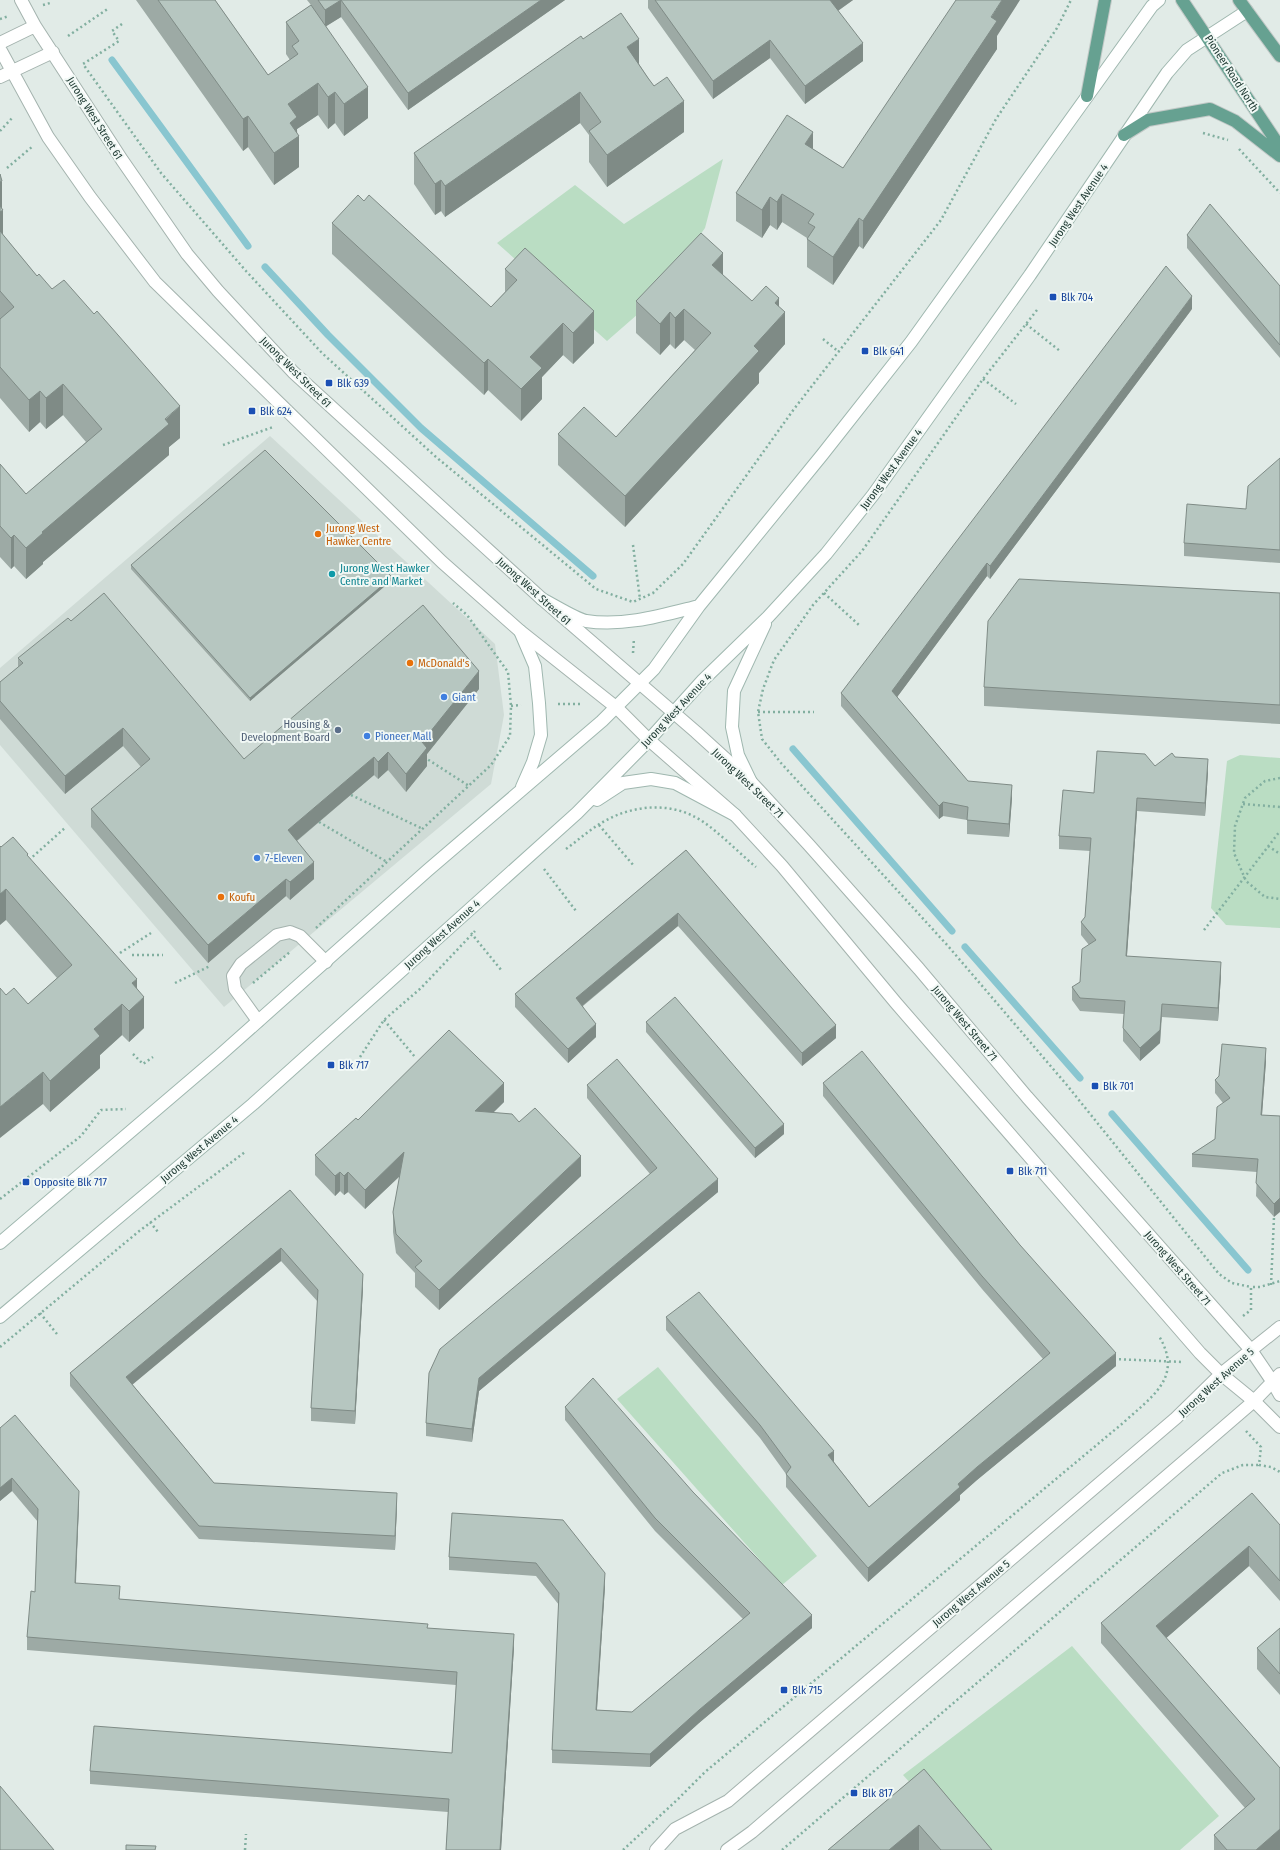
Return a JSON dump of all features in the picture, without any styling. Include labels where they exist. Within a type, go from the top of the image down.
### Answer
[{"type":"main road","points":[[1087,96],[1105,0]]},
{"type":"main road","name":"Pioneer Road North","points":[[1182,0],[1208,36],[1280,147]]},
{"type":"main road","points":[[1239,0],[1280,56]]},
{"type":"main road","points":[[1124,135],[1148,120],[1210,109],[1234,121],[1280,156]]},
{"type":"street","name":"Jurong West Street 61","points":[[21,0],[35,26],[122,160],[187,254],[218,291],[293,372],[542,599],[639,683]]},
{"type":"street","points":[[0,1243],[326,962],[428,870],[617,708],[639,683],[654,669],[699,606],[822,455],[911,342],[1152,6],[1159,0]]},
{"type":"street","name":"Jurong West Avenue 4","points":[[0,1317],[253,1104],[578,813],[704,680],[768,617],[826,554],[873,495],[1030,275],[1167,73],[1187,50],[1247,11]]},
{"type":"street","points":[[0,43],[35,26]]},
{"type":"street","points":[[0,49],[48,137],[90,197],[155,282],[442,562],[520,631],[617,708],[648,740],[735,815],[782,866],[896,1003],[1200,1352],[1221,1374],[1254,1401],[1280,1427]]},
{"type":"street","points":[[0,77],[53,52]]},
{"type":"street","points":[[542,599],[585,620],[641,620],[699,606]]},
{"type":"street","points":[[751,782],[738,755],[732,727],[734,691],[768,617]]},
{"type":"street","points":[[520,631],[535,666],[539,703],[540,736],[533,762],[521,790]]},
{"type":"street","name":"Jurong West Street 71","points":[[639,683],[751,782],[809,845],[883,928],[1027,1097],[1276,1378],[1280,1395]]},
{"type":"street","points":[[578,813],[623,783],[651,778],[675,783],[735,815]]},
{"type":"street","points":[[258,1021],[235,989],[233,976],[241,964],[277,935],[290,932],[304,940],[326,962]]},
{"type":"street","name":"Jurong West Avenue 5","points":[[656,1850],[675,1829],[728,1801],[1176,1418],[1221,1374],[1280,1327]]},
{"type":"street","points":[[727,1850],[752,1832],[1254,1401],[1276,1378]]},
{"type":"path","points":[[122,24],[112,31],[119,41],[83,64],[161,173],[246,271],[322,353],[436,457],[596,589],[634,602],[653,593],[683,564],[794,409],[941,220],[996,119],[1056,28],[1071,0]]},
{"type":"path","points":[[68,36],[109,8]]},
{"type":"path","points":[[0,131],[13,117]]},
{"type":"path","points":[[1203,133],[1231,141]]},
{"type":"path","points":[[7,168],[35,145]]},
{"type":"path","points":[[1236,146],[1280,193]]},
{"type":"path","points":[[1037,310],[983,379],[862,551],[813,605],[774,660],[763,689],[758,712],[762,740],[781,763],[948,946],[1035,1048],[1218,1274],[1232,1283],[1251,1287],[1271,1285],[1280,1281]]},
{"type":"path","points":[[1026,324],[1060,350]]},
{"type":"path","points":[[823,339],[839,352]]},
{"type":"path","points":[[983,379],[1016,404]]},
{"type":"path","points":[[223,445],[273,426]]},
{"type":"path","points":[[633,545],[640,599]]},
{"type":"path","points":[[824,593],[859,625]]},
{"type":"path","points":[[239,995],[304,940],[491,765],[510,736],[511,706],[508,672],[467,615],[453,603]]},
{"type":"path","points":[[758,712],[814,712]]},
{"type":"path","points":[[424,757],[469,786]]},
{"type":"path","points":[[1280,778],[1265,780],[1245,798],[1235,826],[1234,853],[1246,881],[1265,897],[1280,899]]},
{"type":"path","points":[[351,795],[423,829]]},
{"type":"path","points":[[1243,804],[1280,807]]},
{"type":"path","points":[[562,853],[599,824],[628,810],[660,807],[680,810],[702,821],[759,870]]},
{"type":"path","points":[[319,822],[387,862]]},
{"type":"path","points":[[599,824],[634,866]]},
{"type":"path","points":[[23,865],[66,827]]},
{"type":"path","points":[[1204,930],[1280,831]]},
{"type":"path","points":[[1268,846],[1280,854]]},
{"type":"path","points":[[539,874],[548,865]]},
{"type":"path","points":[[544,869],[576,911]]},
{"type":"path","points":[[460,918],[502,971]]},
{"type":"path","points":[[360,1056],[384,1020],[421,988],[477,929]]},
{"type":"path","points":[[120,953],[151,933]]},
{"type":"path","points":[[132,955],[163,956]]},
{"type":"path","points":[[175,983],[210,966]]},
{"type":"path","points":[[384,1020],[415,1057]]},
{"type":"path","points":[[133,1054],[143,1064],[153,1057]]},
{"type":"path","points":[[0,1199],[81,1136],[101,1110],[126,1110],[132,1105]]},
{"type":"path","points":[[0,1347],[150,1222],[245,1152]]},
{"type":"path","points":[[1271,1285],[1274,1217]]},
{"type":"path","points":[[150,1222],[158,1232]]},
{"type":"path","points":[[1251,1287],[1251,1310]]},
{"type":"path","points":[[40,1313],[57,1334]]},
{"type":"path","points":[[623,1850],[628,1843],[677,1800],[705,1772],[1123,1423],[1154,1394],[1168,1374],[1169,1360],[1166,1348],[1158,1334]]},
{"type":"path","points":[[1110,1359],[1169,1360],[1188,1363]]},
{"type":"path","points":[[1259,1465],[1261,1447]]},
{"type":"path","points":[[782,1850],[1222,1473],[1243,1465],[1270,1467],[1280,1472]]},
{"type":"path","points":[[245,1850],[246,1834]]},
{"type":"shaded area","points":[[270,436],[495,644],[504,715],[491,784],[224,1007],[0,745],[0,668]]},
{"type":"green space","points":[[723,159],[705,228],[654,300],[607,341],[497,243],[575,185],[624,224]]},
{"type":"green space","points":[[1240,755],[1280,758],[1280,928],[1226,925],[1211,908],[1227,761]]},
{"type":"green space","points":[[658,1367],[817,1556],[782,1585],[617,1399]]},
{"type":"green space","points":[[1072,1646],[1219,1816],[1180,1850],[971,1850],[903,1775]]},
{"type":"building","points":[[158,0],[215,0],[268,75],[298,54],[292,46],[299,41],[286,22],[311,5],[368,87],[344,104],[335,92],[328,97],[318,83],[288,104],[297,117],[290,123],[299,136],[274,153],[248,116],[243,119]]},
{"type":"building","points":[[318,0],[341,0],[325,10]]},
{"type":"building","points":[[341,0],[541,0],[408,93]]},
{"type":"building","points":[[655,0],[830,0],[863,43],[805,86],[770,40],[713,81]]},
{"type":"building","points":[[956,0],[1002,0],[991,17],[997,21],[863,221],[859,218],[833,257],[807,239],[815,227],[808,223],[814,214],[782,194],[777,202],[770,197],[762,210],[736,193],[787,115],[813,132],[805,144],[843,168]]},
{"type":"building","points":[[621,13],[639,39],[627,47],[648,78],[654,86],[667,77],[684,101],[607,155],[589,131],[601,122],[580,92],[445,186],[441,180],[435,184],[414,153],[581,36],[583,39]]},
{"type":"building","points":[[358,195],[364,201],[369,195],[491,307],[517,280],[505,269],[525,248],[594,311],[573,333],[563,323],[530,357],[542,368],[521,389],[488,359],[484,363],[332,223]]},
{"type":"building","points":[[1210,204],[1280,286],[1280,345],[1187,235]]},
{"type":"building","points":[[0,231],[37,276],[39,274],[52,289],[64,280],[94,314],[97,311],[180,406],[165,419],[169,424],[42,532],[43,533],[26,548],[14,535],[11,538],[0,526],[0,464],[26,494],[102,429],[63,384],[46,398],[40,391],[29,400],[0,367],[0,319],[14,307],[0,291]]},
{"type":"building","points":[[701,233],[723,253],[712,265],[752,301],[766,286],[779,298],[775,303],[785,312],[754,346],[759,351],[625,496],[558,434],[584,407],[616,437],[711,333],[684,309],[675,318],[670,312],[660,324],[636,301]]},
{"type":"building","points":[[1166,266],[1192,296],[990,566],[987,563],[892,691],[968,781],[1012,785],[1009,824],[967,820],[968,807],[943,802],[939,806],[841,693]]},
{"type":"building","name":"Jurong West Hawker Centre and Market","points":[[265,450],[392,577],[250,698],[131,565]]},
{"type":"building","points":[[1280,458],[1280,550],[1184,543],[1187,504],[1246,509],[1248,486]]},
{"type":"building","points":[[1019,579],[1280,593],[1280,705],[984,687],[988,621]]},
{"type":"building","points":[[104,593],[244,759],[423,605],[479,671],[422,742],[427,748],[406,774],[388,752],[378,762],[374,757],[288,830],[314,862],[290,882],[286,879],[208,945],[91,809],[150,759],[123,728],[65,776],[0,701],[0,682],[23,663],[18,658],[68,618],[71,621]]},
{"type":"building","points":[[1097,751],[1145,754],[1155,766],[1172,753],[1175,757],[1208,759],[1205,803],[1137,798],[1126,956],[1221,962],[1218,1008],[1162,1004],[1160,1030],[1140,1048],[1123,1028],[1125,1001],[1080,998],[1072,987],[1080,982],[1082,949],[1096,940],[1081,922],[1085,917],[1091,838],[1059,836],[1063,790],[1094,793]]},
{"type":"building","points":[[13,837],[28,854],[27,855],[137,979],[132,983],[144,997],[129,1011],[122,1004],[94,1029],[100,1036],[50,1081],[43,1072],[0,1107],[0,988],[6,995],[14,988],[28,1004],[72,965],[6,889],[0,894],[0,846],[1,847]]},
{"type":"building","points":[[686,850],[836,1025],[802,1053],[678,913],[576,998],[596,1024],[568,1049],[515,994]]},
{"type":"building","points":[[675,997],[784,1124],[755,1148],[646,1022]]},
{"type":"building","points":[[449,1030],[504,1083],[475,1111],[512,1114],[519,1122],[535,1108],[581,1156],[439,1290],[415,1267],[422,1261],[396,1234],[393,1212],[404,1152],[365,1190],[348,1172],[344,1176],[340,1172],[335,1176],[315,1155],[356,1118],[358,1120]]},
{"type":"building","points":[[1222,1044],[1266,1048],[1261,1115],[1280,1116],[1280,1198],[1274,1204],[1256,1183],[1258,1159],[1192,1154],[1215,1139],[1217,1107],[1230,1098],[1215,1080],[1219,1076]]},
{"type":"building","points":[[862,1051],[1020,1245],[1116,1353],[977,1467],[958,1484],[960,1487],[868,1568],[786,1474],[791,1467],[760,1425],[666,1317],[699,1292],[834,1451],[828,1455],[869,1507],[1050,1353],[982,1276],[823,1083]]},
{"type":"building","points":[[617,1059],[718,1179],[479,1378],[472,1429],[426,1423],[429,1373],[440,1349],[657,1168],[587,1085]]},
{"type":"building","points":[[290,1190],[363,1274],[355,1411],[311,1408],[318,1290],[281,1248],[126,1377],[214,1483],[397,1493],[395,1536],[199,1526],[70,1373]]},
{"type":"building","points":[[593,1378],[693,1492],[812,1615],[699,1710],[650,1754],[552,1750],[559,1593],[536,1563],[449,1557],[452,1513],[563,1520],[605,1573],[596,1710],[632,1712],[750,1613],[655,1518],[565,1407]]},
{"type":"building","points":[[15,1415],[79,1491],[75,1583],[120,1586],[119,1599],[428,1624],[427,1628],[514,1634],[500,1850],[446,1850],[449,1799],[90,1771],[94,1726],[452,1753],[457,1672],[27,1637],[31,1591],[35,1592],[38,1509],[12,1478],[0,1488],[0,1428]]},
{"type":"building","points":[[1252,1493],[1280,1525],[1280,1581],[1249,1546],[1156,1626],[1280,1768],[1280,1829],[1256,1850],[1227,1850],[1214,1835],[1255,1799],[1101,1623]]},
{"type":"building","points":[[1280,1628],[1280,1674],[1257,1648]]},
{"type":"building","points":[[924,1769],[992,1850],[941,1850],[919,1825],[889,1850],[828,1850]]},
{"type":"building","points":[[0,1786],[54,1850],[0,1850]]},
{"type":"building","points":[[126,1845],[156,1846],[155,1850],[126,1850]]},
{"type":"waterway","points":[[112,60],[248,246]]},
{"type":"waterway","points":[[265,267],[328,335],[421,428],[593,576]]},
{"type":"waterway","points":[[793,749],[952,931]]},
{"type":"waterway","points":[[965,947],[1080,1078]]},
{"type":"waterway","points":[[1112,1114],[1248,1270]]},
{"type":"place","name":"Blk 704","points":[[1053,297]]},
{"type":"place","name":"Blk 641","points":[[865,351]]},
{"type":"place","name":"Blk 639","points":[[329,383]]},
{"type":"place","name":"Blk 624","points":[[252,411]]},
{"type":"place","name":"Jurong West Hawker Centre","points":[[318,534]]},
{"type":"place","name":"Jurong West Hawker Centre and Market","points":[[332,574]]},
{"type":"place","name":"McDonald's","points":[[410,663]]},
{"type":"place","name":"Giant","points":[[444,697]]},
{"type":"place","name":"Housing & Development Board","points":[[338,730]]},
{"type":"place","name":"Pioneer Mall","points":[[367,736]]},
{"type":"place","name":"7-Eleven","points":[[257,858]]},
{"type":"place","name":"Koufu","points":[[221,897]]},
{"type":"place","name":"Blk 717","points":[[331,1065]]},
{"type":"place","name":"Blk 701","points":[[1095,1086]]},
{"type":"place","name":"Blk 711","points":[[1010,1171]]},
{"type":"place","name":"Opposite Blk 717","points":[[26,1182]]},
{"type":"place","name":"Blk 715","points":[[784,1690]]},
{"type":"place","name":"Blk 817","points":[[854,1793]]}]
